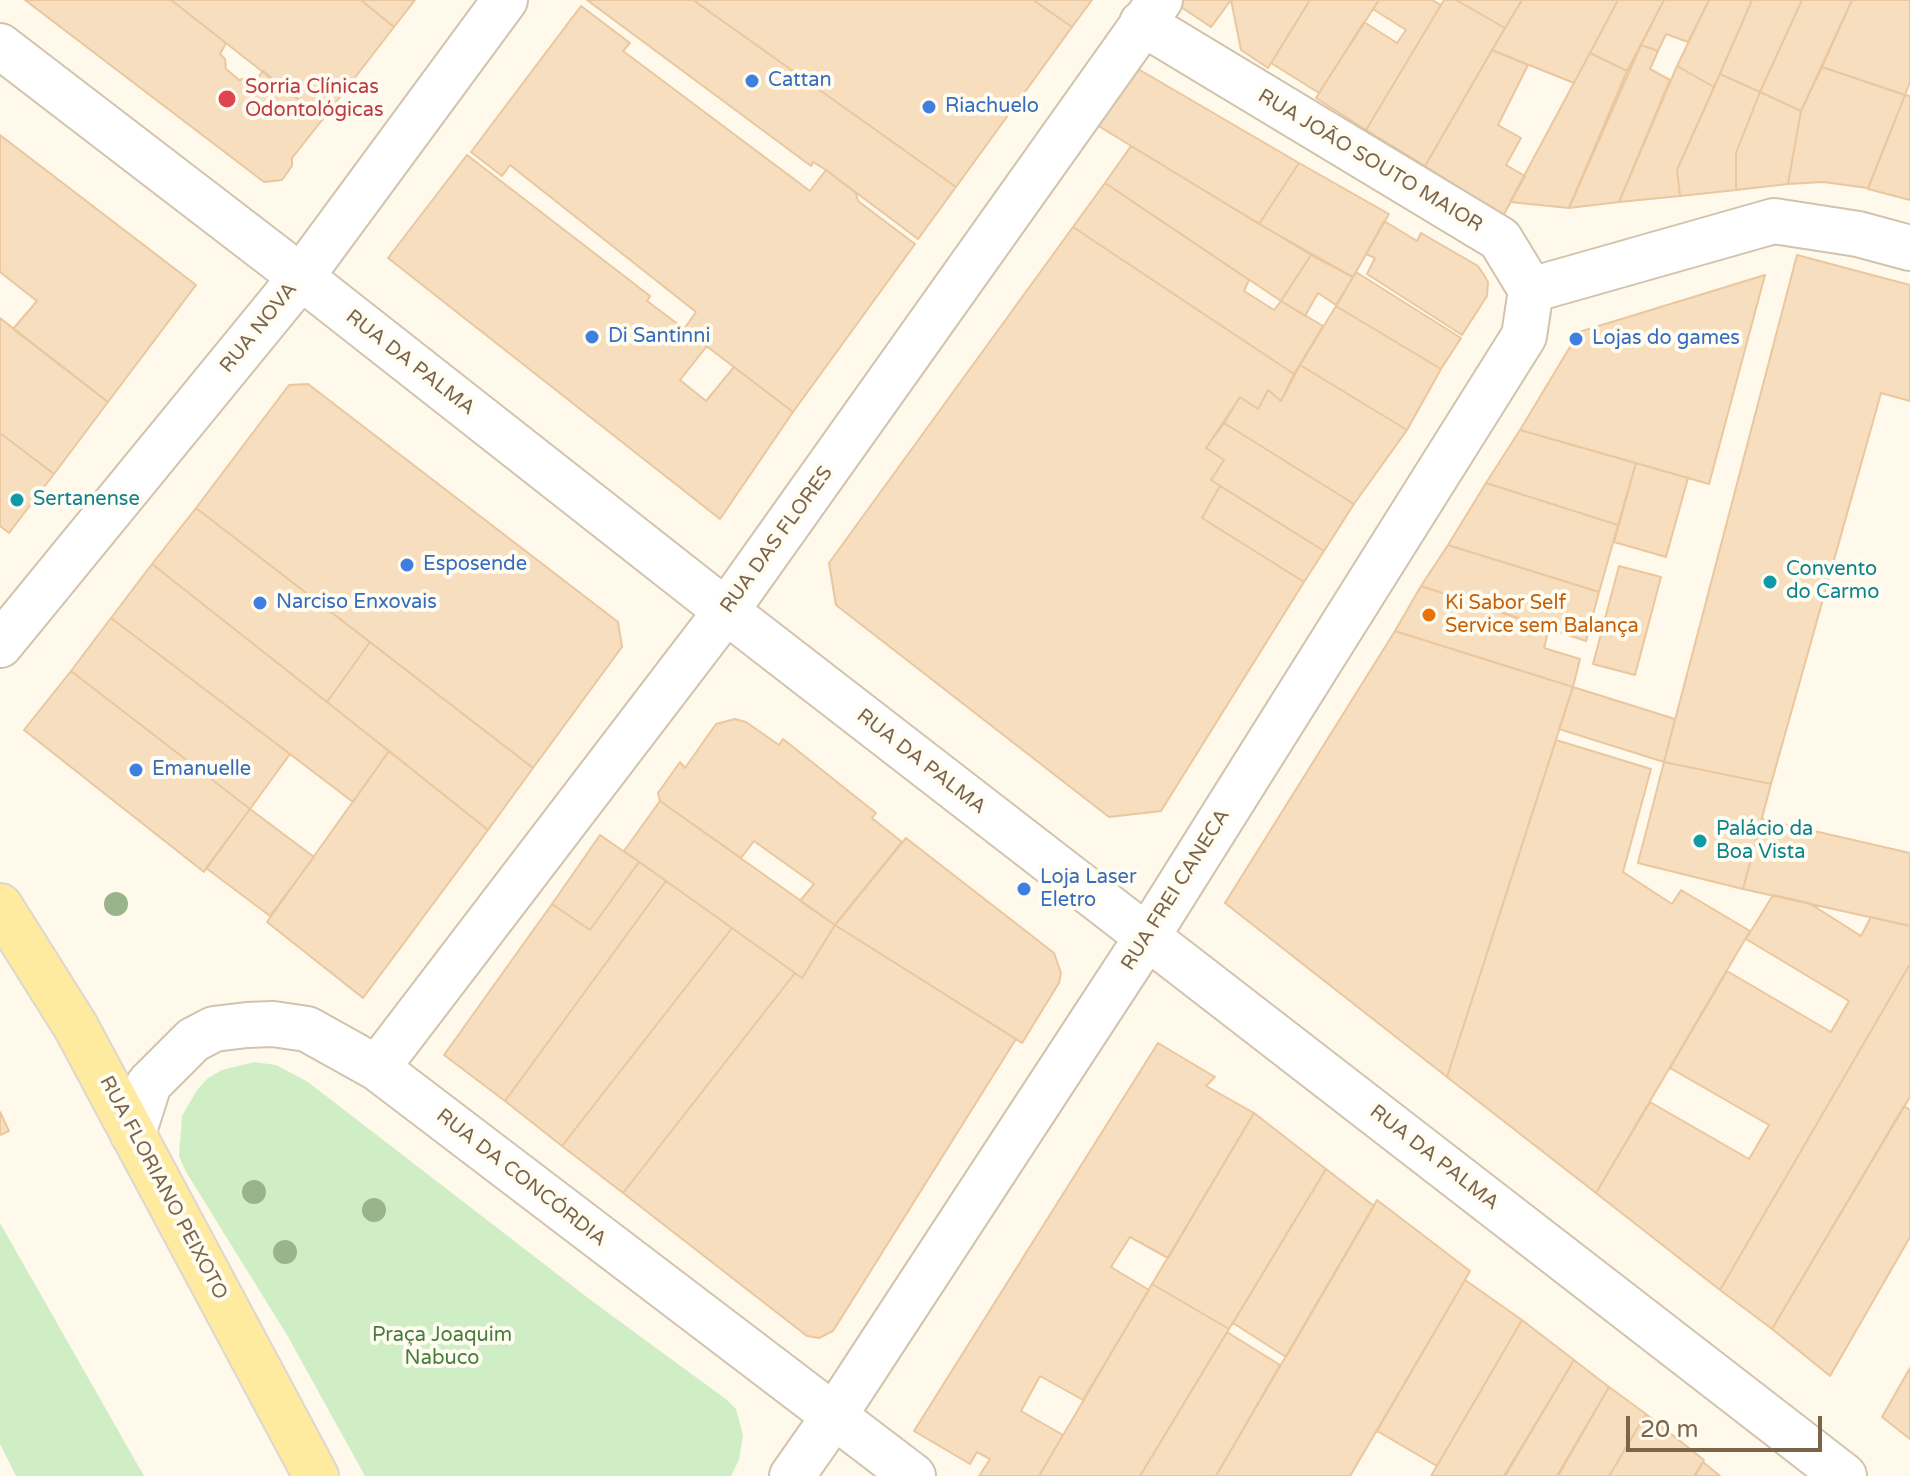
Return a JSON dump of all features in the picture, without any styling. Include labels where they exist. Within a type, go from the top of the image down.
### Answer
[{"type":"main road","name":"RUA FLORIANO PEIXOTO","points":[[0,906],[76,1027],[316,1476]]},
{"type":"street","name":"RUA NOVA","points":[[0,645],[301,277],[505,0]]},
{"type":"street","name":"RUA JOÃO SOUTO MAIOR","points":[[1151,12],[1500,239],[1531,290]]},
{"type":"street","name":"RUA DAS FLORES","points":[[377,1068],[726,611],[1151,12]]},
{"type":"street","name":"RUA DA PALMA","points":[[0,46],[1844,1476]]},
{"type":"street","points":[[1531,290],[1774,221],[1858,234],[1910,248]]},
{"type":"street","name":"RUA FREI CANECA","points":[[792,1476],[1147,937],[1524,336],[1531,290]]},
{"type":"street","name":"RUA DA CONCÓRDIA","points":[[133,1134],[149,1084],[193,1040],[214,1029],[273,1024],[307,1029],[377,1068],[913,1476]]},
{"type":"green space","name":"Praça Joaquim Nabuco","points":[[254,1062],[276,1065],[308,1082],[592,1301],[727,1400],[736,1409],[743,1435],[739,1460],[731,1476],[365,1476],[287,1335],[179,1156],[182,1116],[197,1090],[208,1078],[222,1070]]},
{"type":"green space","points":[[0,1223],[144,1476],[16,1476],[0,1444]]},
{"type":"building","name":"Sorria Clínicas Odontológicas","points":[[25,0],[171,0],[226,43],[220,54],[225,59],[226,69],[239,80],[250,77],[256,80],[263,71],[323,119],[292,158],[292,166],[282,180],[264,182]]},
{"type":"building","points":[[171,0],[361,0],[394,27],[323,119]]},
{"type":"building","points":[[361,0],[415,0],[394,27]]},
{"type":"building","name":"Cattan","points":[[587,0],[693,0],[956,187],[918,239],[826,170],[813,162],[811,166]]},
{"type":"building","name":"Riachuelo","points":[[693,0],[1033,0],[1072,27],[956,187]]},
{"type":"building","points":[[1033,0],[1092,0],[1072,27]]},
{"type":"building","points":[[1177,0],[1231,0],[1211,27],[1175,3]]},
{"type":"building","points":[[1231,0],[1310,0],[1268,68],[1241,50]]},
{"type":"building","points":[[1310,0],[1379,0],[1319,93],[1271,63]]},
{"type":"building","points":[[1379,0],[1432,0],[1441,5],[1366,130],[1316,98],[1364,22],[1397,43],[1406,30],[1373,9]]},
{"type":"building","points":[[1444,0],[1456,0],[1505,28],[1425,166],[1366,130]]},
{"type":"building","points":[[1456,0],[1522,0],[1505,28]]},
{"type":"building","points":[[1522,0],[1618,0],[1574,83],[1492,50]]},
{"type":"building","points":[[1618,0],[1664,0],[1627,71],[1590,53]]},
{"type":"building","points":[[1664,0],[1709,0],[1688,42],[1666,34],[1658,51],[1641,45]]},
{"type":"building","points":[[1709,0],[1752,0],[1714,87],[1677,66]]},
{"type":"building","points":[[1752,0],[1802,0],[1760,92],[1720,74]]},
{"type":"building","points":[[1802,0],[1852,0],[1801,111],[1760,92]]},
{"type":"building","points":[[1852,0],[1910,0],[1910,82],[1905,95],[1822,67]]},
{"type":"building","points":[[581,6],[630,43],[623,51],[810,191],[826,170],[856,193],[858,201],[915,244],[793,412],[684,329],[696,312],[510,165],[502,176],[471,152]]},
{"type":"building","points":[[1641,45],[1658,51],[1650,69],[1670,80],[1619,202],[1569,208]]},
{"type":"building","points":[[1492,50],[1528,65],[1498,125],[1521,138],[1506,165],[1525,176],[1503,216],[1425,166]]},
{"type":"building","points":[[1590,53],[1627,71],[1569,208],[1510,202]]},
{"type":"building","points":[[1133,66],[1299,163],[1259,224],[1092,122]]},
{"type":"building","points":[[1677,66],[1714,87],[1677,170],[1680,196],[1619,202]]},
{"type":"building","points":[[1822,67],[1905,95],[1868,188],[1823,182],[1788,184],[1801,111]]},
{"type":"building","points":[[1720,74],[1760,92],[1736,153],[1736,190],[1680,196],[1677,170]]},
{"type":"building","points":[[1760,92],[1801,111],[1788,184],[1736,190],[1736,153]]},
{"type":"building","points":[[1905,95],[1910,96],[1910,200],[1868,189]]},
{"type":"building","points":[[0,135],[196,285],[108,402],[13,329],[37,301],[0,272]]},
{"type":"building","points":[[1131,146],[1311,255],[1281,301],[1105,183]]},
{"type":"building","name":"Di Santinni","points":[[467,155],[650,296],[647,301],[707,346],[680,380],[706,401],[734,367],[793,412],[720,519],[388,258]]},
{"type":"building","points":[[1299,163],[1389,214],[1353,277],[1259,224]]},
{"type":"building","points":[[1105,183],[1249,280],[1244,291],[1274,310],[1281,301],[1323,326],[1294,374],[1073,227]]},
{"type":"building","points":[[1384,221],[1417,241],[1421,233],[1478,266],[1488,282],[1487,296],[1462,335],[1367,274],[1375,258],[1366,254]]},
{"type":"building","points":[[1073,227],[1294,374],[1281,401],[1268,390],[1258,409],[1240,397],[1206,448],[1224,460],[1211,480],[1220,486],[1202,518],[1304,582],[1161,811],[1109,817],[836,605],[829,563]]},
{"type":"building","points":[[1311,255],[1353,277],[1336,305],[1318,293],[1305,316],[1281,301]]},
{"type":"building","name":"Convento do Carmo","points":[[1797,255],[1910,285],[1910,401],[1881,393],[1771,784],[1664,762]]},
{"type":"building","points":[[1356,272],[1461,338],[1441,369],[1336,306]]},
{"type":"building","points":[[1765,275],[1709,484],[1520,430],[1579,332]]},
{"type":"building","points":[[1336,306],[1441,369],[1407,430],[1300,365]]},
{"type":"building","points":[[0,318],[108,402],[54,474],[0,433]]},
{"type":"building","points":[[1300,365],[1407,430],[1354,504],[1224,423],[1240,397],[1258,409],[1268,390],[1281,401]]},
{"type":"building","name":"Esposende","points":[[308,384],[618,622],[622,647],[533,768],[196,508],[289,385]]},
{"type":"building","points":[[1224,423],[1354,504],[1324,551],[1211,480],[1224,460],[1206,448]]},
{"type":"building","points":[[1520,430],[1636,463],[1618,525],[1486,483]]},
{"type":"building","name":"Sertanense","points":[[0,433],[54,474],[9,533],[0,526]]},
{"type":"building","points":[[1636,463],[1688,478],[1666,557],[1614,542]]},
{"type":"building","points":[[1486,483],[1618,525],[1599,592],[1448,545]]},
{"type":"building","points":[[1220,486],[1324,551],[1304,582],[1202,518]]},
{"type":"building","name":"Narciso Enxovais","points":[[196,508],[370,642],[327,702],[152,564]]},
{"type":"building","points":[[1448,545],[1599,592],[1586,641],[1421,586]]},
{"type":"building","points":[[152,564],[389,751],[353,802],[111,618]]},
{"type":"building","points":[[1619,566],[1661,577],[1635,675],[1593,664]]},
{"type":"building","points":[[1421,586],[1549,628],[1544,648],[1580,659],[1573,687],[1395,631]]},
{"type":"building","points":[[111,618],[290,754],[250,809],[71,671]]},
{"type":"building","points":[[1395,631],[1573,687],[1447,1077],[1225,903]]},
{"type":"building","points":[[370,642],[533,768],[488,830],[327,702]]},
{"type":"building","name":"Emanuelle","points":[[71,671],[250,809],[204,872],[24,730]]},
{"type":"building","points":[[1573,687],[1675,719],[1664,762],[1559,729]]},
{"type":"building","points":[[735,719],[746,722],[779,745],[783,739],[876,813],[872,818],[902,842],[835,925],[800,901],[814,884],[754,841],[741,858],[660,801],[658,793],[680,762],[685,768],[716,724]]},
{"type":"building","points":[[1556,740],[1651,769],[1623,872],[1672,904],[1681,890],[1750,931],[1596,1193],[1447,1077]]},
{"type":"building","points":[[389,751],[488,830],[363,998],[267,922]]},
{"type":"building","name":"Palácio da Boa Vista","points":[[1664,762],[1771,784],[1743,889],[1638,863]]},
{"type":"building","points":[[660,801],[835,925],[802,978],[624,851]]},
{"type":"building","points":[[250,809],[314,857],[270,916],[206,868]]},
{"type":"building","points":[[1762,819],[1910,853],[1910,926],[1743,889]]},
{"type":"building","points":[[600,835],[639,862],[590,930],[552,904]]},
{"type":"building","points":[[906,838],[1054,953],[1061,973],[1059,983],[1022,1043],[835,925]]},
{"type":"building","points":[[639,862],[666,881],[505,1101],[444,1055],[552,904],[590,930]]},
{"type":"building","points":[[666,881],[732,928],[562,1146],[505,1101]]},
{"type":"building","points":[[1773,895],[1809,903],[1861,936],[1871,917],[1910,926],[1910,964],[1720,1290],[1596,1193],[1650,1102],[1749,1159],[1769,1125],[1670,1068],[1727,971],[1831,1032],[1849,1001],[1746,939]]},
{"type":"building","points":[[835,925],[1016,1039],[833,1331],[819,1338],[807,1336],[623,1193],[795,973],[802,978]]},
{"type":"building","points":[[732,928],[795,973],[623,1193],[562,1146]]},
{"type":"building","points":[[1910,964],[1910,1097],[1772,1329],[1720,1290]]},
{"type":"building","points":[[1158,1043],[1215,1077],[1206,1086],[1254,1113],[1168,1258],[1130,1237],[1111,1267],[1149,1290],[1083,1400],[1040,1376],[1021,1411],[1063,1435],[1039,1476],[979,1476],[990,1459],[977,1452],[970,1464],[914,1431]]},
{"type":"building","points":[[1904,1106],[1910,1110],[1910,1237],[1830,1376],[1772,1329]]},
{"type":"building","points":[[0,1112],[9,1131],[0,1135]]},
{"type":"building","points":[[1254,1113],[1326,1169],[1229,1329],[1152,1284]]},
{"type":"building","points":[[1326,1169],[1374,1206],[1286,1357],[1233,1323]]},
{"type":"building","points":[[1377,1200],[1470,1271],[1465,1280],[1350,1476],[1216,1476]]},
{"type":"building","points":[[1465,1280],[1522,1320],[1437,1466],[1377,1431]]},
{"type":"building","points":[[1152,1284],[1229,1329],[1140,1476],[1039,1476]]},
{"type":"building","points":[[1522,1320],[1574,1360],[1504,1476],[1431,1476]]},
{"type":"building","points":[[1227,1332],[1280,1365],[1216,1476],[1140,1476]]},
{"type":"building","points":[[1574,1360],[1609,1387],[1558,1476],[1505,1476]]},
{"type":"building","points":[[1910,1368],[1910,1439],[1882,1417]]},
{"type":"building","points":[[1609,1387],[1646,1414],[1609,1476],[1557,1476]]},
{"type":"building","points":[[1646,1414],[1704,1460],[1694,1476],[1609,1476]]},
{"type":"building","points":[[1703,1462],[1720,1476],[1695,1476]]},
{"type":"place","name":"Cattan","points":[[752,81]]},
{"type":"place","name":"Sorria Clínicas Odontológicas","points":[[227,99]]},
{"type":"place","name":"Riachuelo","points":[[929,107]]},
{"type":"place","name":"Di Santinni","points":[[592,337]]},
{"type":"place","name":"Lojas do games","points":[[1576,339]]},
{"type":"place","name":"Sertanense","points":[[17,500]]},
{"type":"place","name":"Esposende","points":[[407,565]]},
{"type":"place","name":"Convento do Carmo","points":[[1770,582]]},
{"type":"place","name":"Narciso Enxovais","points":[[260,603]]},
{"type":"place","name":"Ki Sabor Self Service sem Balança","points":[[1429,615]]},
{"type":"place","name":"Emanuelle","points":[[136,770]]},
{"type":"place","name":"Palácio da Boa Vista","points":[[1700,841]]},
{"type":"place","name":"Loja Laser Eletro","points":[[1024,889]]}]
